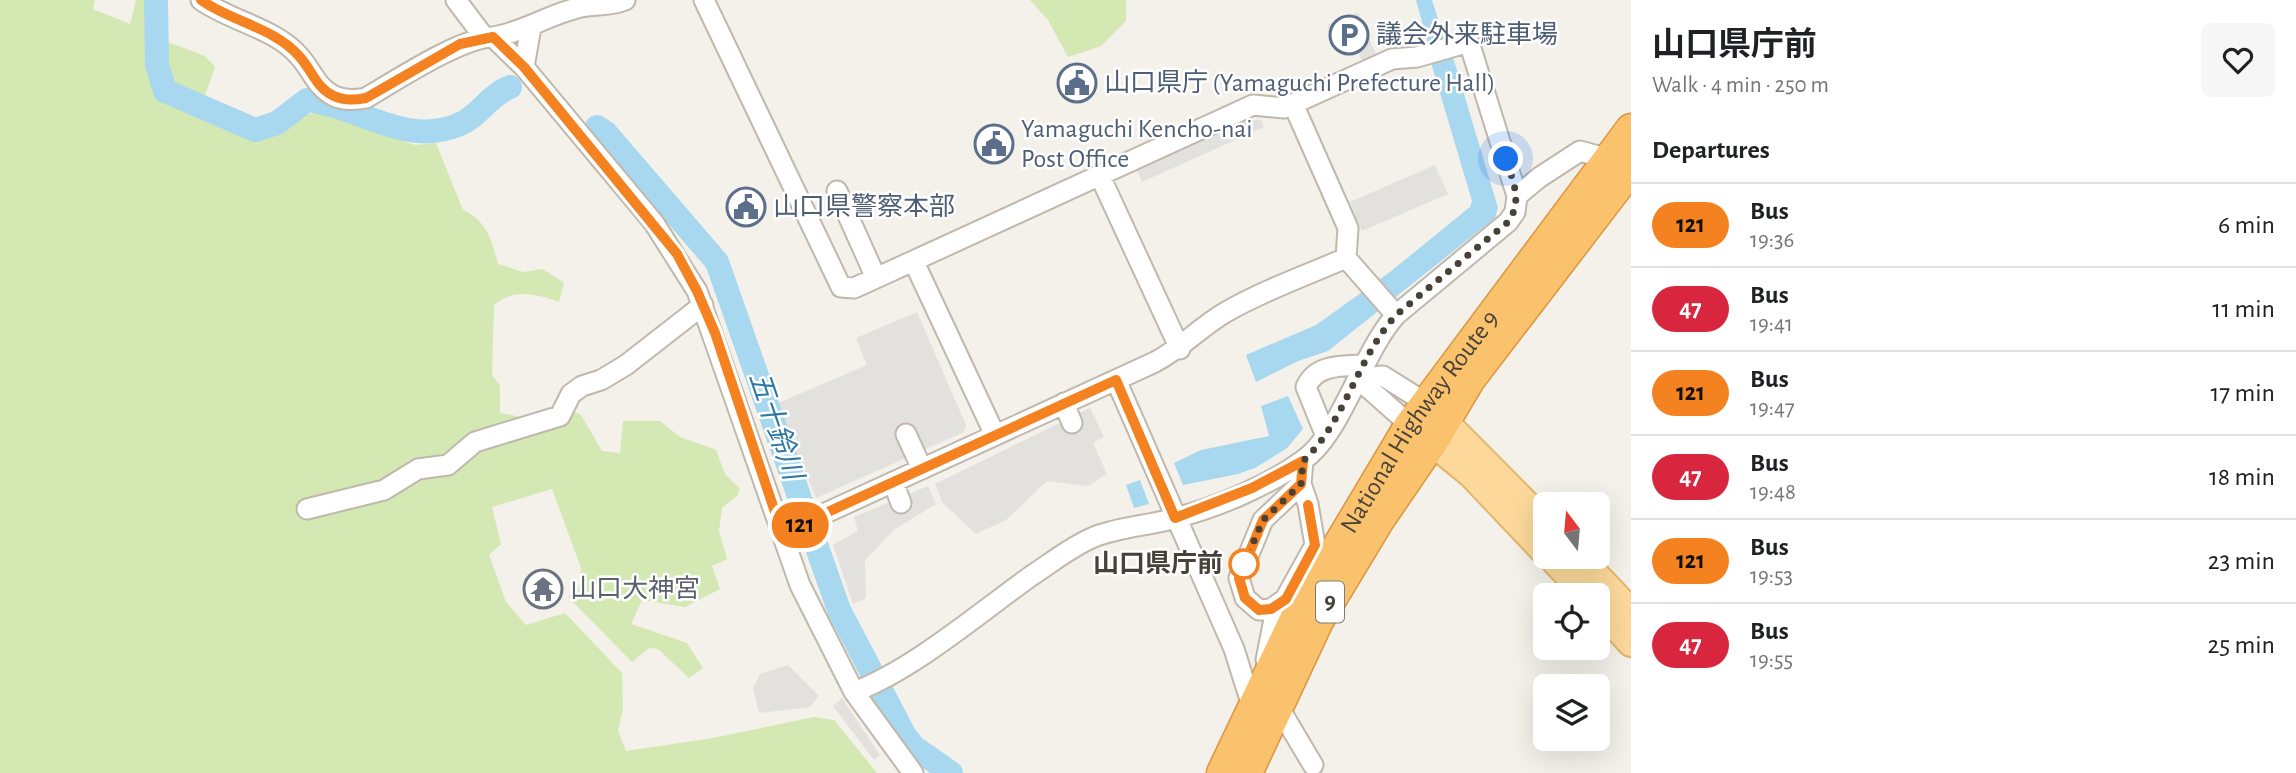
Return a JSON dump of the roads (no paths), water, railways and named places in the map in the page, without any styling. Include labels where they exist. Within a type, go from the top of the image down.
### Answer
[{"type":"highway","name":"National Highway Route 9","points":[[1247,773],[1265,706],[1266,676],[1343,532],[1428,422],[1470,379],[1620,164],[1631,130]]},
{"type":"highway","name":"National Highway Route 9","points":[[1222,773],[1379,520],[1428,422]]},
{"type":"main road","points":[[1428,422],[1533,513]]},
{"type":"main road","points":[[1428,422],[1471,474],[1533,539]]},
{"type":"main road","points":[[1562,569],[1576,583]]},
{"type":"main road","points":[[1590,569],[1631,612]]},
{"type":"main road","points":[[1610,620],[1631,643]]},
{"type":"street","points":[[201,0],[219,13],[285,44],[299,55],[323,89],[337,97],[353,100],[366,98],[460,44],[531,27],[575,8],[613,5],[625,0]]},
{"type":"street","points":[[456,0],[488,37],[524,67],[677,254],[703,304],[800,585],[860,689],[914,773]]},
{"type":"street","points":[[704,0],[841,287],[854,288],[914,262],[1253,105],[1284,108],[1294,106],[1392,59],[1418,57],[1469,42],[1517,196],[1515,212],[1508,222],[1393,312],[1317,448],[1303,461],[1252,488],[1175,518],[1093,537],[1053,561],[886,679],[860,689]]},
{"type":"street","points":[[524,67],[531,27]]},
{"type":"street","points":[[1294,106],[1348,228],[1346,258]]},
{"type":"street","points":[[1517,196],[1580,151],[1620,164]]},
{"type":"street","points":[[1100,176],[1180,349]]},
{"type":"street","points":[[837,191],[876,278]]},
{"type":"street","points":[[1346,258],[1365,276],[1393,312]]},
{"type":"street","points":[[782,533],[1180,349],[1205,326],[1228,311],[1346,258]]},
{"type":"street","points":[[914,262],[995,435]]},
{"type":"street","points":[[307,509],[384,490],[418,469],[448,465],[475,442],[560,416],[571,394],[626,365],[703,304]]},
{"type":"street","points":[[1325,434],[1306,387],[1311,377],[1319,371],[1361,372],[1383,376],[1428,422]]},
{"type":"street","points":[[1361,372],[1428,422]]},
{"type":"street","points":[[1116,380],[1234,649],[1265,706],[1313,765]]},
{"type":"street","points":[[1064,403],[1072,424]]},
{"type":"street","points":[[906,434],[922,469]]},
{"type":"street","points":[[1266,676],[1274,619],[1315,545],[1308,505],[1301,484],[1303,461]]},
{"type":"street","points":[[893,482],[901,503]]},
{"type":"street","points":[[1286,599],[1271,609],[1259,610],[1245,598],[1239,578],[1263,520],[1301,484]]},
{"type":"water","points":[[1416,0],[1432,0],[1444,38],[1428,44]]},
{"type":"water","points":[[1453,57],[1498,208],[1495,218],[1328,351],[1298,361],[1256,382],[1246,355],[1316,325],[1390,272],[1470,207],[1472,201],[1431,63]]},
{"type":"water","points":[[1288,396],[1303,429],[1287,448],[1255,468],[1183,485],[1174,463],[1201,450],[1269,436],[1261,406]]},
{"type":"water","points":[[1140,480],[1149,504],[1134,508],[1126,485]]},
{"type":"waterway","name":"五十鈴川","points":[[156,0],[157,65],[165,91],[255,130],[277,123],[307,100],[401,128],[438,130],[458,125],[472,117],[496,95],[510,87]]},
{"type":"waterway","name":"五十鈴川","points":[[597,127],[606,133],[717,262],[839,610],[905,736],[914,747],[951,773]]},
{"type":"place","name":"議会外来駐車場","points":[[1349,35]]},
{"type":"place","name":"山口県庁 (Yamaguchi Prefecture Hall)","points":[[1077,83]]},
{"type":"place","name":"Yamaguchi Kencho-nai Post Office","points":[[994,144]]},
{"type":"place","name":"山口県警察本部","points":[[746,207]]},
{"type":"place","name":"山口県庁前","points":[[1244,564]]},
{"type":"place","name":"山口大神宮","points":[[543,589]]}]
